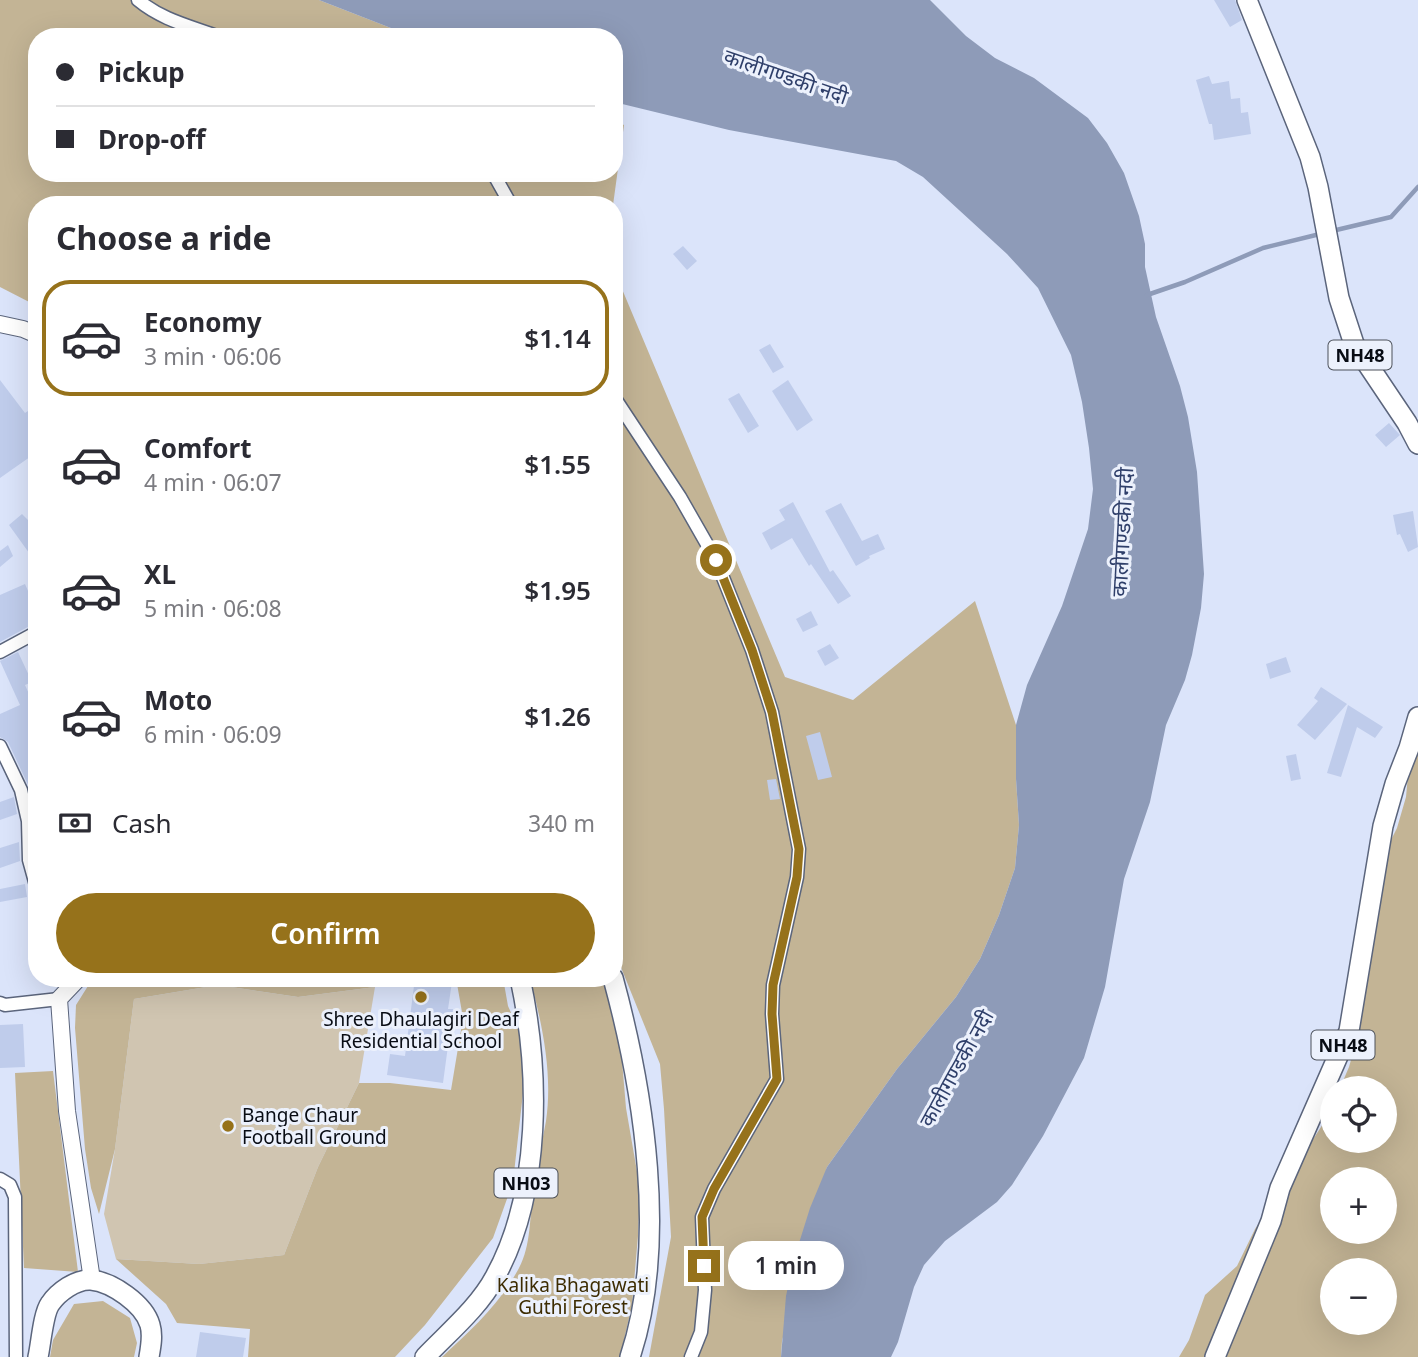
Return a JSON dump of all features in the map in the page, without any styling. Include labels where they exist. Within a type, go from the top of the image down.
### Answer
[{"type":"main road","name":"NH48","points":[[1247,0],[1310,157],[1339,298],[1354,344],[1418,444]]},
{"type":"main road","points":[[0,324],[28,331]]},
{"type":"main road","name":"NH48","points":[[1215,1357],[1271,1221],[1280,1188],[1349,1031],[1383,826],[1418,717]]},
{"type":"main road","points":[[71,987],[60,999],[67,1111],[92,1280]]},
{"type":"main road","name":"NH03","points":[[425,1357],[495,1279],[506,1254],[525,1191],[533,1098],[529,1018],[522,987]]},
{"type":"main road","points":[[615,987],[632,1050],[639,1098],[649,1220],[644,1298],[630,1357]]},
{"type":"main road","points":[[38,1357],[49,1305],[66,1287],[92,1280],[114,1288],[135,1301],[145,1313],[152,1342],[149,1357]]},
{"type":"street","points":[[138,0],[151,11],[191,28]]},
{"type":"street","points":[[623,411],[680,497],[716,560],[752,650],[772,712],[799,849],[797,877],[773,985],[772,1014],[777,1079],[714,1189],[702,1217],[705,1290],[701,1332],[691,1357]]},
{"type":"street","points":[[0,652],[28,637]]},
{"type":"street","points":[[0,746],[21,790],[28,821]]},
{"type":"street","points":[[0,1003],[60,999]]},
{"type":"street","points":[[0,1180],[10,1185],[15,1197],[16,1357]]},
{"type":"shaded area","name":"Bange Chaur Football Ground","points":[[206,987],[231,987],[298,997],[375,987],[359,1083],[318,1167],[284,1255],[199,1264],[116,1259],[104,1214],[134,999]]},
{"type":"green space","points":[[0,0],[319,0],[391,28],[28,28],[28,182],[616,182],[614,196],[28,196],[28,301],[0,287]]},
{"type":"green space","points":[[623,291],[785,677],[853,700],[975,601],[1016,725],[1019,825],[1015,868],[999,915],[980,959],[956,997],[897,1069],[827,1167],[782,1341],[781,1357],[649,1357],[671,1237],[660,1064],[623,972]]},
{"type":"green space","points":[[1418,728],[1418,1357],[1179,1357],[1189,1340],[1205,1295],[1237,1266],[1255,1229],[1320,1129],[1320,1153],[1397,1153],[1397,1076],[1345,1076],[1358,1035],[1368,980],[1372,915],[1384,854],[1397,828],[1406,797],[1409,764]]},
{"type":"green space","points":[[87,987],[206,987],[134,999],[115,1149],[99,1214],[91,1188],[85,1149],[75,1028],[76,1005]]},
{"type":"green space","points":[[231,987],[375,987],[298,997]]},
{"type":"green space","points":[[458,987],[505,987],[508,1006],[523,1039],[524,1084],[513,1182],[493,1238],[425,1325],[395,1357],[248,1357],[250,1329],[177,1323],[166,1304],[116,1259],[199,1264],[284,1255],[318,1167],[359,1083],[390,1083],[451,1090],[463,1018]]},
{"type":"green space","name":"Kalika Bhagawati Guthi Forest","points":[[532,987],[609,987],[619,1025],[626,1108],[640,1189],[632,1305],[620,1357],[442,1357],[464,1337],[503,1293],[519,1268],[526,1250],[534,1181],[548,1103],[542,1031]]},
{"type":"green space","points":[[53,1071],[78,1272],[24,1268],[15,1073]]},
{"type":"green space","points":[[103,1301],[130,1318],[137,1343],[134,1357],[50,1357],[53,1340],[74,1304]]},
{"type":"water","name":"कालीगण्डकी नदी","points":[[319,0],[930,0],[966,36],[995,58],[1034,78],[1088,118],[1107,143],[1124,173],[1139,216],[1145,244],[1145,267],[1156,317],[1180,386],[1197,472],[1204,574],[1192,655],[1185,680],[1166,725],[1150,802],[1124,879],[1105,987],[1084,1058],[1043,1136],[1012,1185],[997,1202],[945,1241],[924,1265],[891,1357],[781,1357],[786,1296],[810,1208],[827,1167],[897,1069],[956,997],[980,959],[1015,868],[1019,825],[1016,725],[1027,685],[1062,606],[1088,529],[1093,489],[1082,402],[1071,355],[1038,288],[1007,254],[923,177],[896,161],[729,130],[623,104],[623,28],[391,28]]},
{"type":"building","points":[[1214,0],[1235,0],[1242,20],[1230,27]]},
{"type":"building","points":[[1209,76],[1212,84],[1229,81],[1231,99],[1240,98],[1241,113],[1248,112],[1251,134],[1214,140],[1212,124],[1209,124],[1196,80]]},
{"type":"building","points":[[683,246],[697,261],[687,270],[673,254]]},
{"type":"building","points":[[770,344],[784,367],[773,373],[759,350]]},
{"type":"building","points":[[0,380],[25,413],[28,411],[28,458],[0,478]]},
{"type":"building","points":[[788,380],[813,420],[797,431],[772,391]]},
{"type":"building","points":[[739,393],[759,426],[748,433],[728,399]]},
{"type":"building","points":[[1389,423],[1400,435],[1386,447],[1375,435]]},
{"type":"building","points":[[793,502],[830,572],[833,570],[851,596],[838,604],[792,538],[771,550],[762,533],[785,520],[779,510]]},
{"type":"building","points":[[841,503],[862,541],[878,534],[885,549],[856,566],[825,511]]},
{"type":"building","points":[[1413,511],[1418,547],[1408,552],[1400,534],[1397,535],[1393,515]]},
{"type":"building","points":[[22,514],[28,520],[28,551],[9,525]]},
{"type":"building","points":[[8,545],[13,556],[0,567],[0,551]]},
{"type":"building","points":[[25,584],[28,591],[28,627],[0,642],[0,595]]},
{"type":"building","points":[[811,611],[818,625],[803,632],[796,619]]},
{"type":"building","points":[[830,644],[839,658],[825,666],[817,651]]},
{"type":"building","points":[[18,652],[28,673],[28,684],[25,685],[28,692],[28,785],[8,742],[0,737],[0,714],[20,705],[0,661]]},
{"type":"building","points":[[1286,657],[1291,672],[1270,679],[1266,664]]},
{"type":"building","points":[[1321,687],[1347,704],[1315,740],[1297,725],[1318,701],[1314,698]]},
{"type":"building","points":[[1348,705],[1383,727],[1375,738],[1357,727],[1341,777],[1327,773]]},
{"type":"building","points":[[820,732],[832,777],[818,780],[806,736]]},
{"type":"building","points":[[1296,754],[1301,779],[1291,781],[1286,756]]},
{"type":"building","points":[[776,779],[780,799],[770,800],[767,780]]},
{"type":"building","points":[[14,797],[17,814],[0,820],[0,802]]},
{"type":"building","points":[[19,842],[20,861],[0,868],[0,848]]},
{"type":"building","points":[[25,884],[27,897],[0,902],[0,889]]},
{"type":"building","points":[[414,987],[451,987],[448,1009],[453,1009],[443,1083],[387,1075],[390,1054],[405,1056]]},
{"type":"building","points":[[23,1024],[25,1067],[0,1068],[0,1025]]},
{"type":"building","points":[[200,1332],[246,1338],[243,1357],[196,1357]]},
{"type":"waterway","points":[[1332,231],[1391,217],[1418,187]]},
{"type":"waterway","points":[[1147,295],[1185,282],[1263,248],[1320,234]]},
{"type":"place","name":"Shree Dhaulagiri Deaf Residential School","points":[[421,997]]},
{"type":"place","name":"Bange Chaur Football Ground","points":[[228,1126]]},
{"type":"route","points":[[704,1266],[702,1217],[714,1189],[777,1079],[772,1014],[773,985],[797,877],[799,849],[772,712],[752,650],[716,560]]}]
